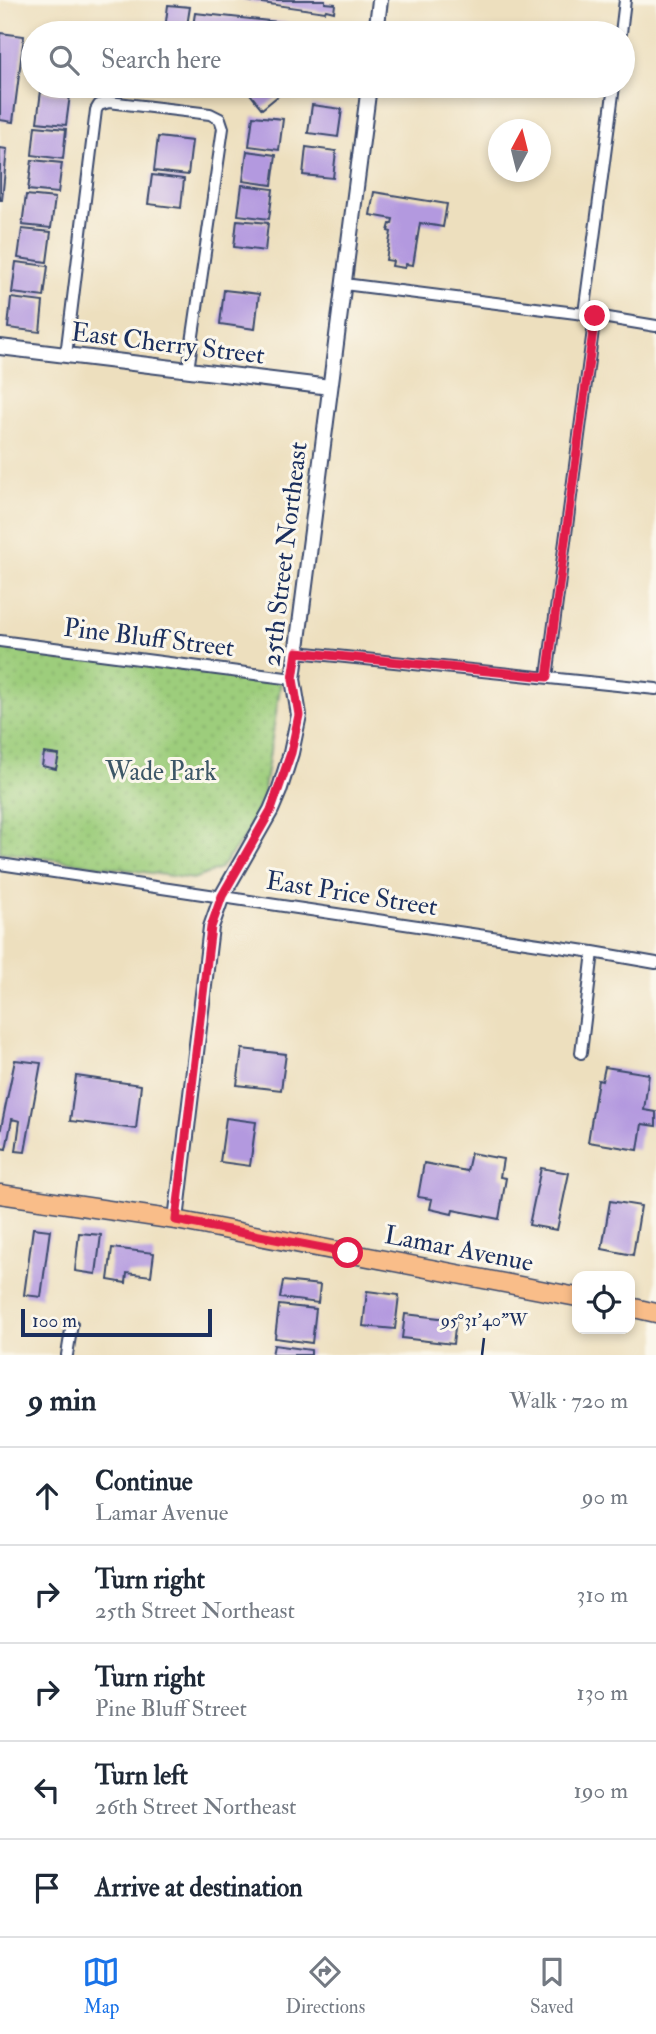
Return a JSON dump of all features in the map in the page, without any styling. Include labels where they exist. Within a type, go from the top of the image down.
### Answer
[{"type":"main road","name":"Lamar Avenue","points":[[0,1195],[176,1220],[572,1296]]},
{"type":"main road","points":[[635,1308],[656,1312]]},
{"type":"street","points":[[377,21],[380,0]]},
{"type":"street","points":[[622,21],[625,0]]},
{"type":"street","name":"25th Street Northeast","points":[[176,1220],[211,927],[222,896],[279,791],[299,715],[293,679],[367,98]]},
{"type":"street","points":[[547,677],[613,98]]},
{"type":"street","points":[[66,355],[96,110],[99,105],[109,102],[210,114],[220,119],[223,128],[188,370]]},
{"type":"street","points":[[344,284],[656,326]]},
{"type":"street","name":"East Cherry Street","points":[[0,347],[330,387]]},
{"type":"street","name":"Pine Bluff Street","points":[[0,641],[293,679]]},
{"type":"street","points":[[297,652],[656,690]]},
{"type":"street","name":"East Price Street","points":[[0,864],[656,963]]},
{"type":"street","points":[[581,1053],[593,952]]},
{"type":"street","points":[[67,1355],[72,1324]]},
{"type":"green space","name":"Wade Park","points":[[0,647],[281,681],[263,796],[246,835],[220,869],[193,879],[0,852]]},
{"type":"building","points":[[240,0],[325,0],[325,3],[335,4],[334,12],[325,12]]},
{"type":"building","points":[[168,5],[190,7],[188,21],[166,21]]},
{"type":"building","points":[[195,13],[269,21],[194,21]]},
{"type":"building","points":[[0,33],[21,36],[21,59],[13,122],[0,120]]},
{"type":"building","points":[[40,98],[70,98],[66,125],[37,122]]},
{"type":"building","points":[[253,98],[276,98],[262,109]]},
{"type":"building","points":[[312,105],[342,109],[338,137],[308,133]]},
{"type":"building","points":[[253,116],[283,119],[279,150],[249,146]]},
{"type":"building","points":[[35,126],[66,129],[63,159],[32,155]]},
{"type":"building","points":[[158,137],[192,141],[188,175],[154,171]]},
{"type":"building","points":[[306,147],[336,151],[333,178],[303,175]]},
{"type":"building","points":[[0,148],[7,149],[2,200],[0,200]]},
{"type":"building","points":[[247,151],[276,155],[272,185],[243,181]]},
{"type":"building","points":[[32,160],[62,163],[58,193],[28,190]]},
{"type":"building","points":[[152,175],[184,179],[181,208],[148,204]]},
{"type":"building","points":[[242,185],[273,189],[269,219],[238,215]]},
{"type":"building","points":[[374,192],[447,204],[443,227],[420,223],[413,265],[406,264],[405,268],[392,266],[393,261],[386,260],[391,232],[388,231],[393,219],[370,215]]},
{"type":"building","points":[[26,195],[55,198],[51,228],[22,225]]},
{"type":"building","points":[[237,220],[268,223],[265,251],[234,247]]},
{"type":"building","points":[[22,229],[51,232],[47,262],[18,258]]},
{"type":"building","points":[[16,262],[48,266],[44,297],[12,293]]},
{"type":"building","points":[[224,290],[259,294],[255,329],[220,324]]},
{"type":"building","points":[[11,298],[43,302],[40,332],[8,328]]},
{"type":"building","points":[[44,753],[59,755],[56,769],[42,766]]},
{"type":"building","points":[[242,1049],[286,1054],[281,1090],[237,1085]]},
{"type":"building","points":[[15,1060],[41,1063],[25,1152],[16,1151],[20,1121],[12,1119],[6,1149],[0,1148],[0,1133]]},
{"type":"building","points":[[605,1067],[649,1074],[644,1110],[656,1112],[656,1126],[642,1124],[638,1150],[588,1142],[598,1080],[602,1081]]},
{"type":"building","points":[[76,1076],[141,1085],[136,1129],[70,1121]]},
{"type":"building","points":[[226,1118],[256,1122],[250,1166],[220,1162]]},
{"type":"building","points":[[471,1153],[503,1159],[500,1177],[506,1178],[499,1219],[453,1210],[452,1214],[430,1209],[432,1199],[418,1197],[424,1163],[467,1171]]},
{"type":"building","points":[[541,1168],[569,1173],[557,1230],[529,1225]]},
{"type":"building","points":[[610,1201],[641,1206],[633,1255],[602,1249]]},
{"type":"building","points":[[33,1228],[50,1230],[41,1297],[24,1295]]},
{"type":"building","points":[[79,1233],[101,1235],[96,1274],[75,1271]]},
{"type":"building","points":[[112,1248],[154,1253],[151,1276],[127,1273],[126,1283],[108,1280]]},
{"type":"building","points":[[283,1281],[320,1285],[318,1303],[280,1298]]},
{"type":"building","points":[[367,1291],[399,1295],[395,1329],[363,1326]]},
{"type":"building","points":[[279,1305],[316,1309],[312,1343],[275,1338]]},
{"type":"building","points":[[405,1314],[456,1320],[453,1344],[402,1338]]},
{"type":"building","points":[[274,1345],[311,1350],[311,1355],[272,1355]]},
{"type":"route","points":[[348,1253],[176,1220],[211,927],[222,896],[271,810],[291,753],[299,715],[293,679],[297,652],[547,677],[595,316]]}]
